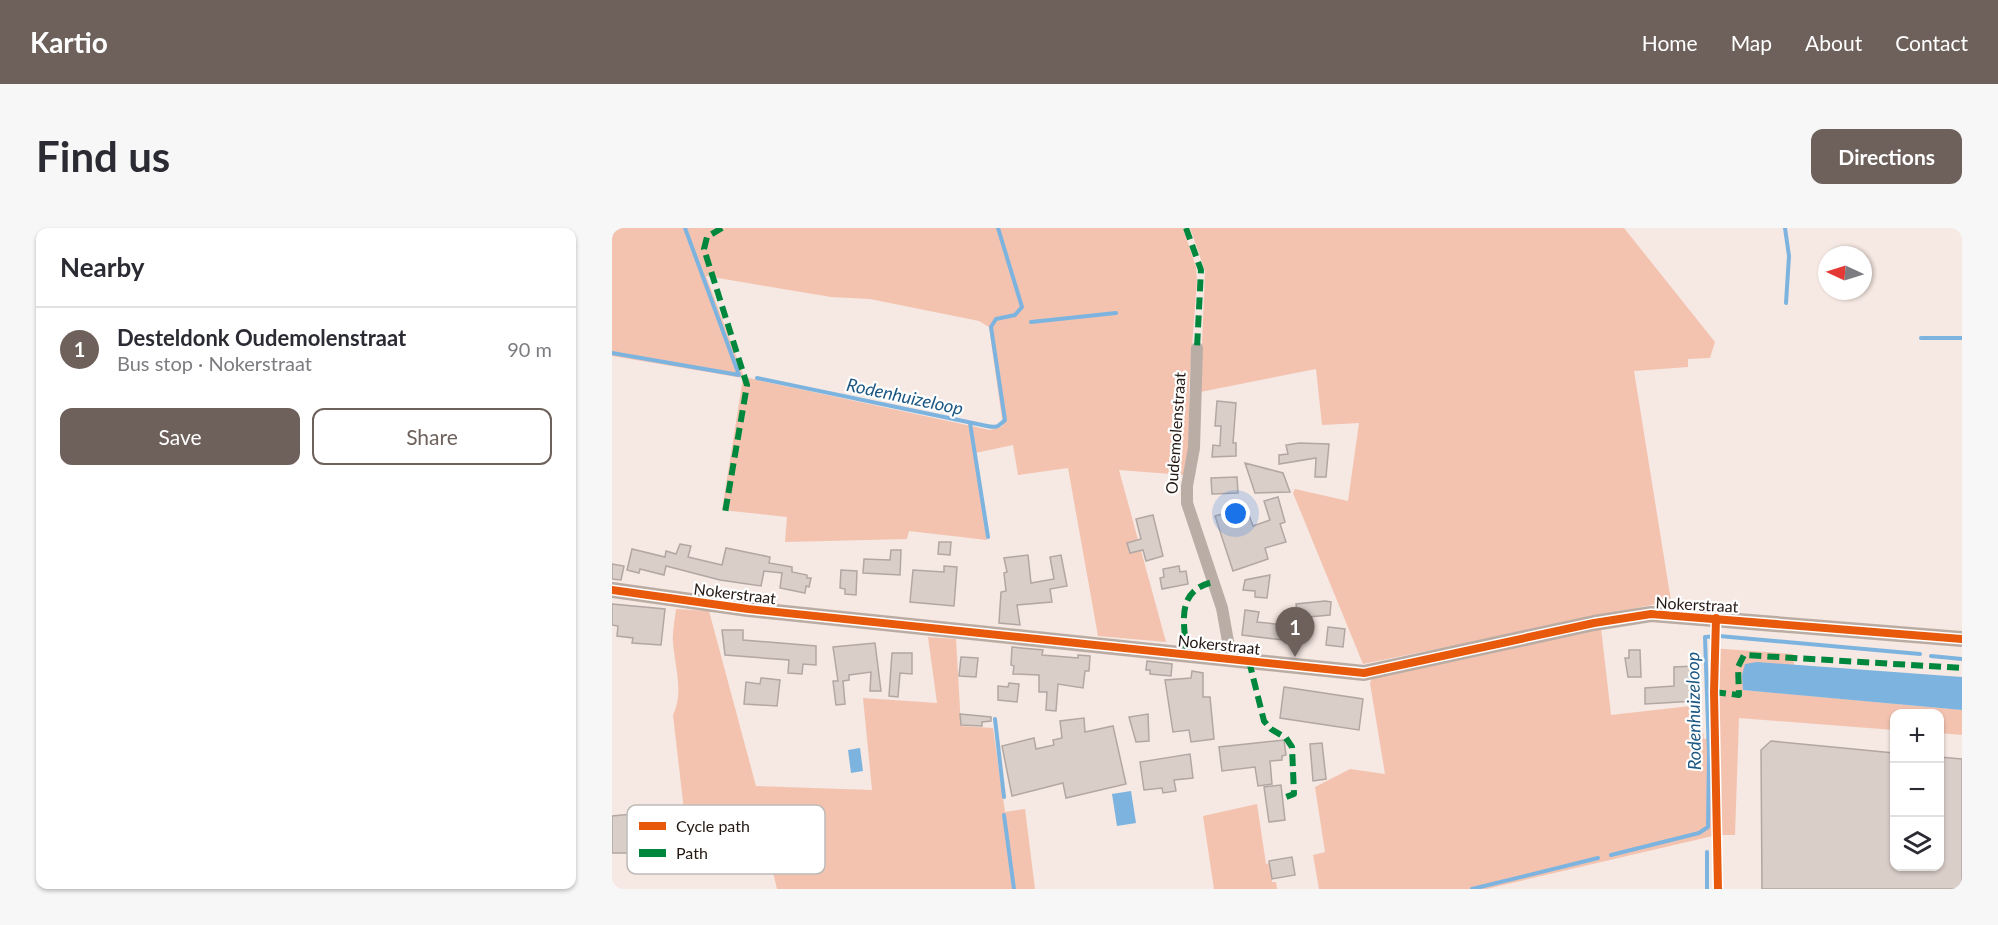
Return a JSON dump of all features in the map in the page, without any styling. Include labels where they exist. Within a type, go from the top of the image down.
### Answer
[{"type":"street","name":"Oudemolenstraat","points":[[1197,348],[1194,448],[1187,486],[1187,503],[1222,608],[1231,658]]},
{"type":"street","name":"Nokerstraat","points":[[612,590],[748,609],[1364,673],[1594,623],[1651,614],[1962,639]]},
{"type":"shaded area","points":[[612,228],[1183,228],[1196,267],[1197,281],[1189,386],[1190,455],[1184,475],[1119,470],[1166,642],[1098,636],[1068,468],[1018,475],[1013,445],[975,453],[987,540],[909,531],[907,539],[785,542],[787,517],[722,510],[743,378],[612,356]],"holes":[[[706,276],[831,297],[870,299],[979,321],[989,327],[1003,426],[990,430],[744,377]]]},
{"type":"shaded area","points":[[1190,228],[1624,228],[1715,342],[1710,358],[1688,359],[1688,367],[1634,371],[1671,601],[1363,664],[1293,493],[1295,489],[1348,501],[1359,423],[1322,425],[1316,369],[1200,392],[1205,271]]},
{"type":"shaded area","points":[[676,609],[709,611],[756,786],[872,790],[863,698],[937,703],[928,637],[956,639],[961,726],[993,728],[1005,812],[1025,809],[1035,889],[777,889],[773,874],[825,874],[825,805],[683,805],[673,715],[678,698],[678,680],[673,630]]},
{"type":"shaded area","points":[[1601,628],[1611,715],[1699,705],[1704,739],[1713,737],[1711,648],[1793,654],[1794,665],[1745,664],[1744,690],[1962,710],[1962,735],[1944,733],[1944,709],[1890,709],[1890,730],[1739,718],[1735,835],[1717,835],[1486,889],[1319,889],[1313,855],[1325,852],[1315,787],[1350,769],[1385,774],[1370,683],[1373,676]]},
{"type":"shaded area","points":[[1257,804],[1266,864],[1269,863],[1272,882],[1276,882],[1277,889],[1214,889],[1203,816]]},
{"type":"water","points":[[1757,662],[1962,677],[1962,710],[1743,690],[1742,675],[1745,664]]},
{"type":"water","points":[[860,748],[863,771],[851,773],[848,750]]},
{"type":"water","points":[[1131,791],[1136,823],[1117,826],[1112,794]]},
{"type":"building","points":[[1217,401],[1236,403],[1233,443],[1236,443],[1236,456],[1212,457],[1213,445],[1220,446],[1221,426],[1215,426]]},
{"type":"building","points":[[1329,444],[1326,477],[1315,477],[1316,458],[1279,464],[1279,455],[1288,454],[1286,445]]},
{"type":"building","points":[[1245,463],[1283,473],[1290,492],[1255,493]]},
{"type":"building","points":[[1237,477],[1238,493],[1212,494],[1211,478]]},
{"type":"building","points":[[1278,497],[1285,522],[1280,524],[1286,542],[1265,548],[1268,559],[1233,571],[1215,516],[1236,510],[1239,519],[1249,515],[1253,526],[1270,520],[1264,501]]},
{"type":"building","points":[[1153,515],[1163,556],[1146,561],[1143,550],[1130,553],[1127,543],[1141,539],[1136,519]]},
{"type":"building","points":[[939,542],[951,542],[950,555],[938,554]]},
{"type":"building","points":[[680,544],[691,546],[688,557],[722,565],[726,548],[770,557],[769,563],[792,567],[792,572],[811,578],[809,587],[806,586],[805,593],[780,588],[782,573],[764,571],[761,586],[720,580],[666,566],[664,575],[640,569],[639,573],[627,570],[632,549],[665,557],[666,551],[676,554]]},
{"type":"building","points":[[891,550],[901,550],[900,575],[863,573],[864,559],[890,560]]},
{"type":"building","points":[[1028,555],[1031,583],[1054,579],[1050,557],[1061,555],[1067,586],[1050,589],[1052,602],[1017,605],[1020,625],[999,623],[1001,592],[1006,591],[1004,573],[1007,572],[1004,558]]},
{"type":"building","points":[[612,564],[624,566],[621,580],[612,579]]},
{"type":"building","points":[[944,566],[957,567],[954,606],[910,602],[913,570],[944,572]]},
{"type":"building","points":[[1179,566],[1180,572],[1186,571],[1188,584],[1162,589],[1160,578],[1164,577],[1163,569]]},
{"type":"building","points":[[841,570],[857,571],[856,595],[845,594],[845,589],[840,588]]},
{"type":"building","points":[[1270,575],[1267,598],[1255,597],[1255,591],[1243,590],[1245,580]]},
{"type":"building","points":[[1331,602],[1330,615],[1298,618],[1296,604]]},
{"type":"building","points":[[612,604],[665,609],[661,645],[632,643],[633,638],[617,636],[618,626],[612,625]]},
{"type":"building","points":[[1245,610],[1259,612],[1257,622],[1285,625],[1283,640],[1242,635]]},
{"type":"building","points":[[1328,627],[1345,629],[1343,647],[1326,645]]},
{"type":"building","points":[[722,630],[743,630],[743,640],[816,646],[816,665],[803,664],[802,674],[788,673],[789,660],[725,655]]},
{"type":"building","points":[[875,643],[881,691],[870,691],[871,672],[849,675],[849,680],[843,681],[845,704],[836,705],[833,681],[838,681],[833,647]]},
{"type":"building","points":[[1012,647],[1043,650],[1042,655],[1078,658],[1078,655],[1090,656],[1089,671],[1085,671],[1083,688],[1058,684],[1056,711],[1046,710],[1047,692],[1039,692],[1039,675],[1013,674]]},
{"type":"building","points":[[1629,650],[1640,650],[1641,677],[1628,677],[1625,658],[1629,658]]},
{"type":"building","points":[[892,653],[912,653],[912,674],[900,673],[898,697],[889,696]]},
{"type":"building","points":[[961,657],[978,658],[976,677],[959,676]]},
{"type":"building","points":[[1147,661],[1172,664],[1171,676],[1150,674],[1150,670],[1146,670]]},
{"type":"building","points":[[1695,666],[1696,701],[1645,704],[1645,688],[1674,686],[1674,667]]},
{"type":"building","points":[[1192,671],[1203,673],[1203,697],[1210,697],[1214,739],[1191,742],[1189,730],[1173,732],[1165,680],[1191,678]]},
{"type":"building","points":[[761,678],[780,680],[777,706],[744,704],[746,682],[760,684]]},
{"type":"building","points":[[1009,683],[1019,684],[1017,702],[998,700],[998,686],[1008,687]]},
{"type":"building","points":[[1284,687],[1363,699],[1359,730],[1280,718]]},
{"type":"building","points":[[960,714],[991,717],[991,721],[982,722],[982,726],[961,725]]},
{"type":"building","points":[[1148,714],[1149,741],[1136,742],[1129,717]]},
{"type":"building","points":[[1084,718],[1085,732],[1113,726],[1126,784],[1066,798],[1063,783],[1012,796],[1002,746],[1034,738],[1036,749],[1054,745],[1053,740],[1062,738],[1060,721]]},
{"type":"building","points":[[1284,740],[1286,755],[1282,756],[1282,760],[1270,761],[1272,784],[1258,786],[1255,767],[1222,771],[1219,747]]},
{"type":"building","points":[[1771,741],[1890,753],[1890,871],[1944,871],[1944,757],[1962,759],[1962,889],[1762,889],[1761,750]]},
{"type":"building","points":[[1322,743],[1326,779],[1313,781],[1310,744]]},
{"type":"building","points":[[1190,754],[1193,778],[1174,780],[1176,791],[1163,793],[1162,788],[1144,790],[1140,762]]},
{"type":"building","points":[[1281,785],[1285,820],[1269,822],[1264,787]]},
{"type":"building","points":[[627,814],[627,853],[612,853],[612,816]]},
{"type":"building","points":[[1292,857],[1295,875],[1272,879],[1269,861]]},
{"type":"waterway","points":[[612,353],[739,375],[685,228]]},
{"type":"waterway","points":[[757,378],[987,426],[999,426],[1005,420],[991,327],[996,319],[1015,315],[1022,307],[998,228]]},
{"type":"waterway","points":[[1785,228],[1789,256],[1786,303]]},
{"type":"waterway","points":[[1031,322],[1116,313]]},
{"type":"waterway","points":[[1921,338],[1962,338]]},
{"type":"waterway","name":"Rodenhuizeloop","points":[[970,423],[988,537]]},
{"type":"waterway","name":"Rodenhuizeloop","points":[[1611,855],[1699,833],[1708,827],[1709,754],[1705,637],[1719,636],[1920,654]]},
{"type":"waterway","name":"Rodenhuizeloop","points":[[1931,656],[1962,659]]},
{"type":"waterway","name":"Rodenhuizeloop","points":[[995,719],[1004,797]]},
{"type":"waterway","name":"Rodenhuizeloop","points":[[1004,815],[1014,889]]},
{"type":"waterway","points":[[1707,852],[1707,889]]},
{"type":"waterway","name":"Rodenhuizeloop","points":[[1472,889],[1598,858]]},
{"type":"marked path","points":[[722,228],[707,237],[704,249],[747,385],[725,513]]},
{"type":"marked path","points":[[1186,228],[1201,270],[1197,348]]},
{"type":"marked path","points":[[1187,654],[1184,620],[1187,601],[1192,593],[1201,586],[1213,582]]},
{"type":"marked path","points":[[1714,692],[1739,695],[1738,667],[1744,655],[1962,668]]},
{"type":"marked path","points":[[1249,661],[1264,721],[1271,729],[1286,738],[1292,747],[1294,794],[1286,797]]},
{"type":"cycle path","points":[[612,590],[748,609],[1364,673],[1594,623],[1651,614],[1962,639]]},
{"type":"cycle path","points":[[1716,618],[1714,692],[1718,889]]},
{"type":"place","name":"Desteldonk Oudemolenstraat","points":[[1295,657]]}]
